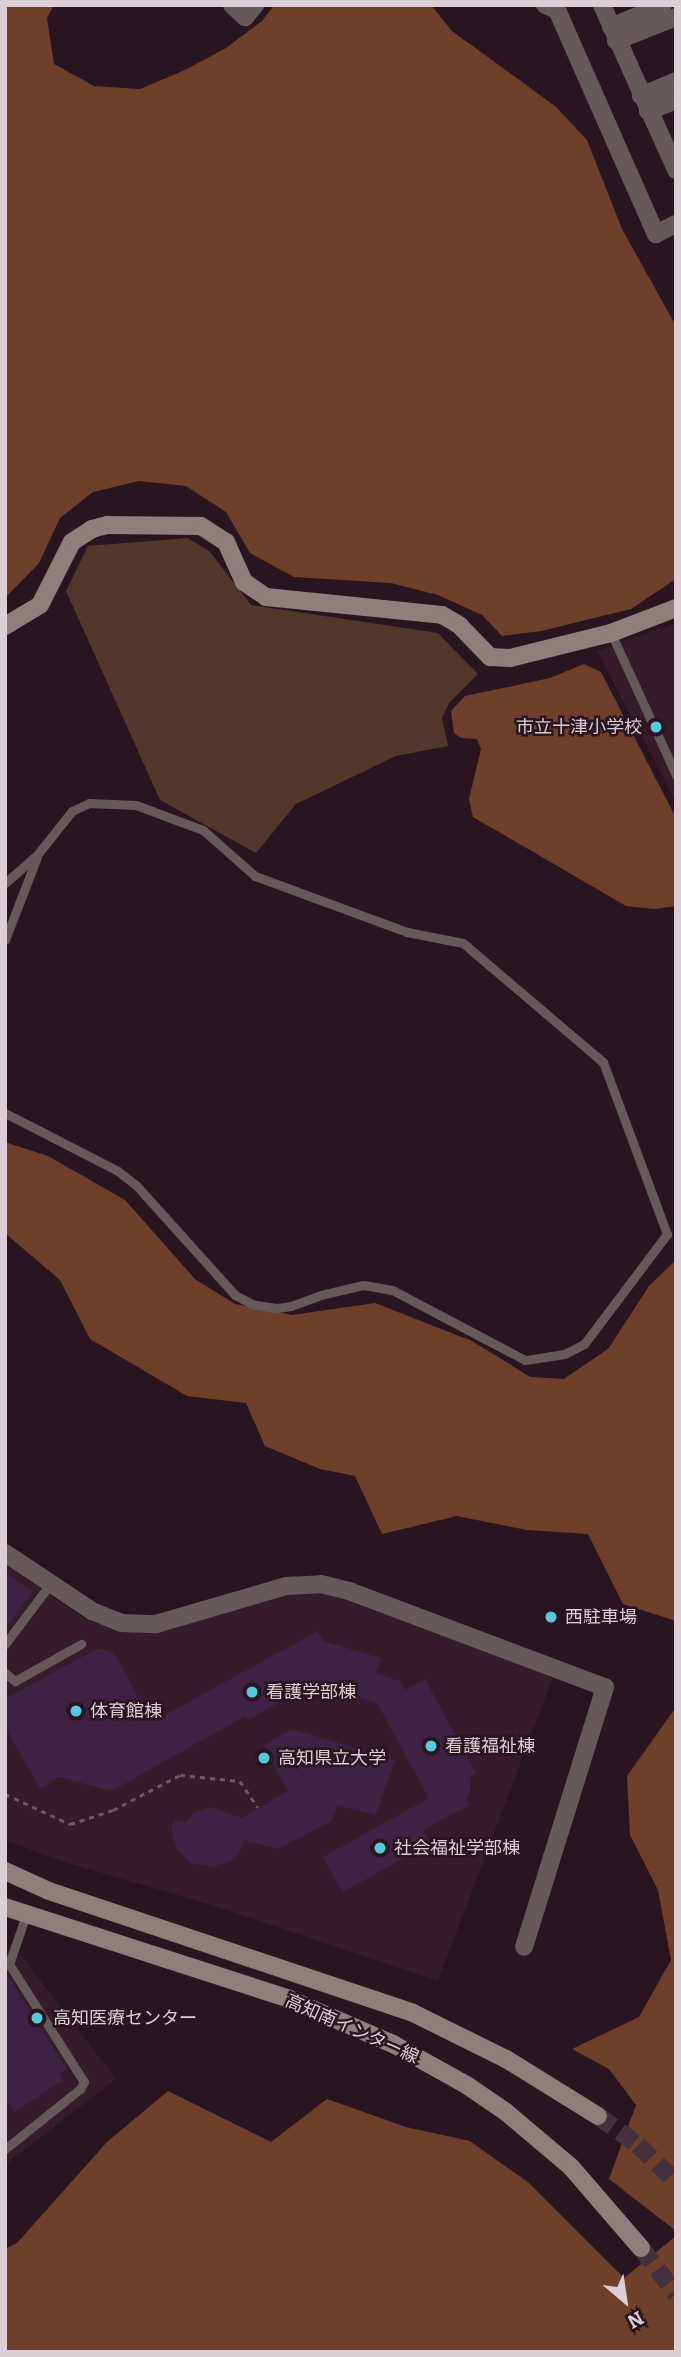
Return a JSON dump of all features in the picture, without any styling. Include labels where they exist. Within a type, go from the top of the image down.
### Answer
[{"type":"main road","points":[[5,626],[40,605],[72,541],[92,528],[107,525],[201,526],[226,542],[244,582],[266,597],[442,615],[459,625],[490,657],[510,658],[611,633],[676,608]]},
{"type":"main road","name":"高知南インター線","points":[[5,1871],[62,1895],[413,2013],[506,2059],[598,2116]]},
{"type":"main road","name":"高知南インター線","points":[[5,1907],[289,1999],[393,2044],[468,2086],[506,2112],[571,2167],[641,2248]]},
{"type":"street","points":[[232,5],[245,17],[255,5]]},
{"type":"street","points":[[545,5],[557,10],[656,234],[676,224]]},
{"type":"street","points":[[602,5],[675,167]]},
{"type":"street","points":[[614,34],[663,5]]},
{"type":"street","points":[[614,34],[676,18]]},
{"type":"street","points":[[644,103],[676,81]]},
{"type":"street","points":[[644,103],[676,100]]},
{"type":"street","points":[[5,1553],[92,1611],[121,1623],[156,1624],[286,1586],[321,1584],[349,1591],[605,1687],[524,1948]]},
{"type":"lane","points":[[611,633],[676,775]]},
{"type":"lane","points":[[5,883],[37,856],[72,811],[89,803],[136,805],[203,830],[255,876],[407,932],[463,943],[603,1062],[667,1234],[584,1344],[564,1354],[525,1360],[392,1290],[363,1285],[321,1295],[291,1306],[276,1308],[252,1304],[235,1295],[137,1186],[118,1171],[5,1113]]},
{"type":"lane","points":[[5,940],[37,856]]},
{"type":"lane","points":[[5,909],[17,903]]},
{"type":"lane","points":[[5,1644],[51,1583]]},
{"type":"lane","points":[[5,1673],[15,1681],[81,1644]]},
{"type":"lane","points":[[5,2149],[80,2089],[84,2081],[9,1964],[26,1915]]},
{"type":"path","points":[[5,1794],[70,1824],[113,1810],[180,1775],[240,1781],[258,1808]]},
{"type":"shaded area","points":[[5,5],[54,5],[47,18],[54,64],[94,86],[140,89],[185,70],[226,48],[262,21],[274,5],[431,5],[452,31],[555,106],[587,140],[622,229],[676,326],[676,579],[631,609],[541,631],[502,636],[482,615],[438,595],[391,583],[294,577],[250,553],[226,512],[186,486],[139,481],[93,492],[60,518],[39,563],[5,598]]},
{"type":"shaded area","points":[[188,538],[210,552],[251,605],[438,633],[478,674],[449,703],[442,718],[448,746],[396,756],[296,804],[256,853],[160,800],[66,591],[88,546]]},
{"type":"shaded area","name":"市立十津小学校","points":[[676,623],[676,803],[597,651]]},
{"type":"shaded area","points":[[584,664],[601,672],[676,818],[676,906],[655,909],[626,906],[473,817],[469,799],[481,749],[477,739],[461,738],[454,733],[451,711],[465,696],[550,678]]},
{"type":"shaded area","points":[[5,1142],[48,1156],[125,1200],[195,1279],[235,1304],[292,1315],[375,1303],[472,1341],[530,1377],[564,1379],[609,1348],[649,1286],[676,1260],[676,1621],[623,1604],[588,1534],[527,1530],[457,1516],[382,1534],[355,1476],[320,1469],[265,1446],[246,1403],[187,1396],[90,1339],[60,1280],[5,1233]]},
{"type":"shaded area","name":"高知県立大学","points":[[5,1564],[82,1617],[115,1628],[141,1633],[164,1631],[291,1593],[329,1594],[553,1677],[438,1981],[212,1905],[64,1862],[5,1840]]},
{"type":"shaded area","points":[[676,1707],[676,2231],[609,2179],[636,2105],[609,2069],[572,2049],[639,2017],[671,1960],[658,1890],[630,1835],[627,1776]]},
{"type":"shaded area","name":"高知医療センター","points":[[5,1949],[22,1957],[116,2079],[5,2165]]},
{"type":"shaded area","points":[[168,2091],[271,2142],[327,2099],[406,2127],[470,2141],[529,2183],[624,2278],[676,2236],[676,2352],[5,2352],[5,2249],[17,2243],[107,2142]]},
{"type":"building","points":[[5,1572],[33,1592],[5,1629]]},
{"type":"building","points":[[318,1631],[323,1641],[381,1658],[376,1673],[400,1681],[405,1690],[425,1679],[476,1773],[471,1775],[470,1792],[466,1798],[469,1805],[423,1830],[431,1843],[343,1892],[323,1857],[429,1798],[377,1703],[313,1684],[248,1720],[245,1716],[112,1791],[59,1777],[40,1789],[5,1727],[5,1699],[98,1648],[114,1653],[152,1722]]},
{"type":"building","points":[[292,1729],[395,1760],[376,1815],[337,1805],[332,1821],[278,1849],[244,1840],[236,1858],[228,1862],[212,1867],[190,1863],[176,1848],[171,1827],[174,1820],[186,1823],[195,1812],[211,1807],[242,1818],[288,1791],[263,1745]]},
{"type":"building","points":[[5,1971],[67,2069],[59,2074],[63,2080],[15,2112],[5,2097]]},
{"type":"tunnel","points":[[598,2116],[638,2145],[676,2182]]},
{"type":"tunnel","points":[[641,2248],[676,2294]]},
{"type":"place","name":"市立十津小学校","points":[[656,727]]},
{"type":"place","name":"西駐車場","points":[[551,1617]]},
{"type":"place","name":"看護学部棟","points":[[252,1692]]},
{"type":"place","name":"体育館棟","points":[[76,1711]]},
{"type":"place","name":"看護福祉棟","points":[[431,1746]]},
{"type":"place","name":"高知県立大学","points":[[264,1758]]},
{"type":"place","name":"社会福祉学部棟","points":[[380,1848]]},
{"type":"place","name":"高知医療センター","points":[[37,2018]]}]
